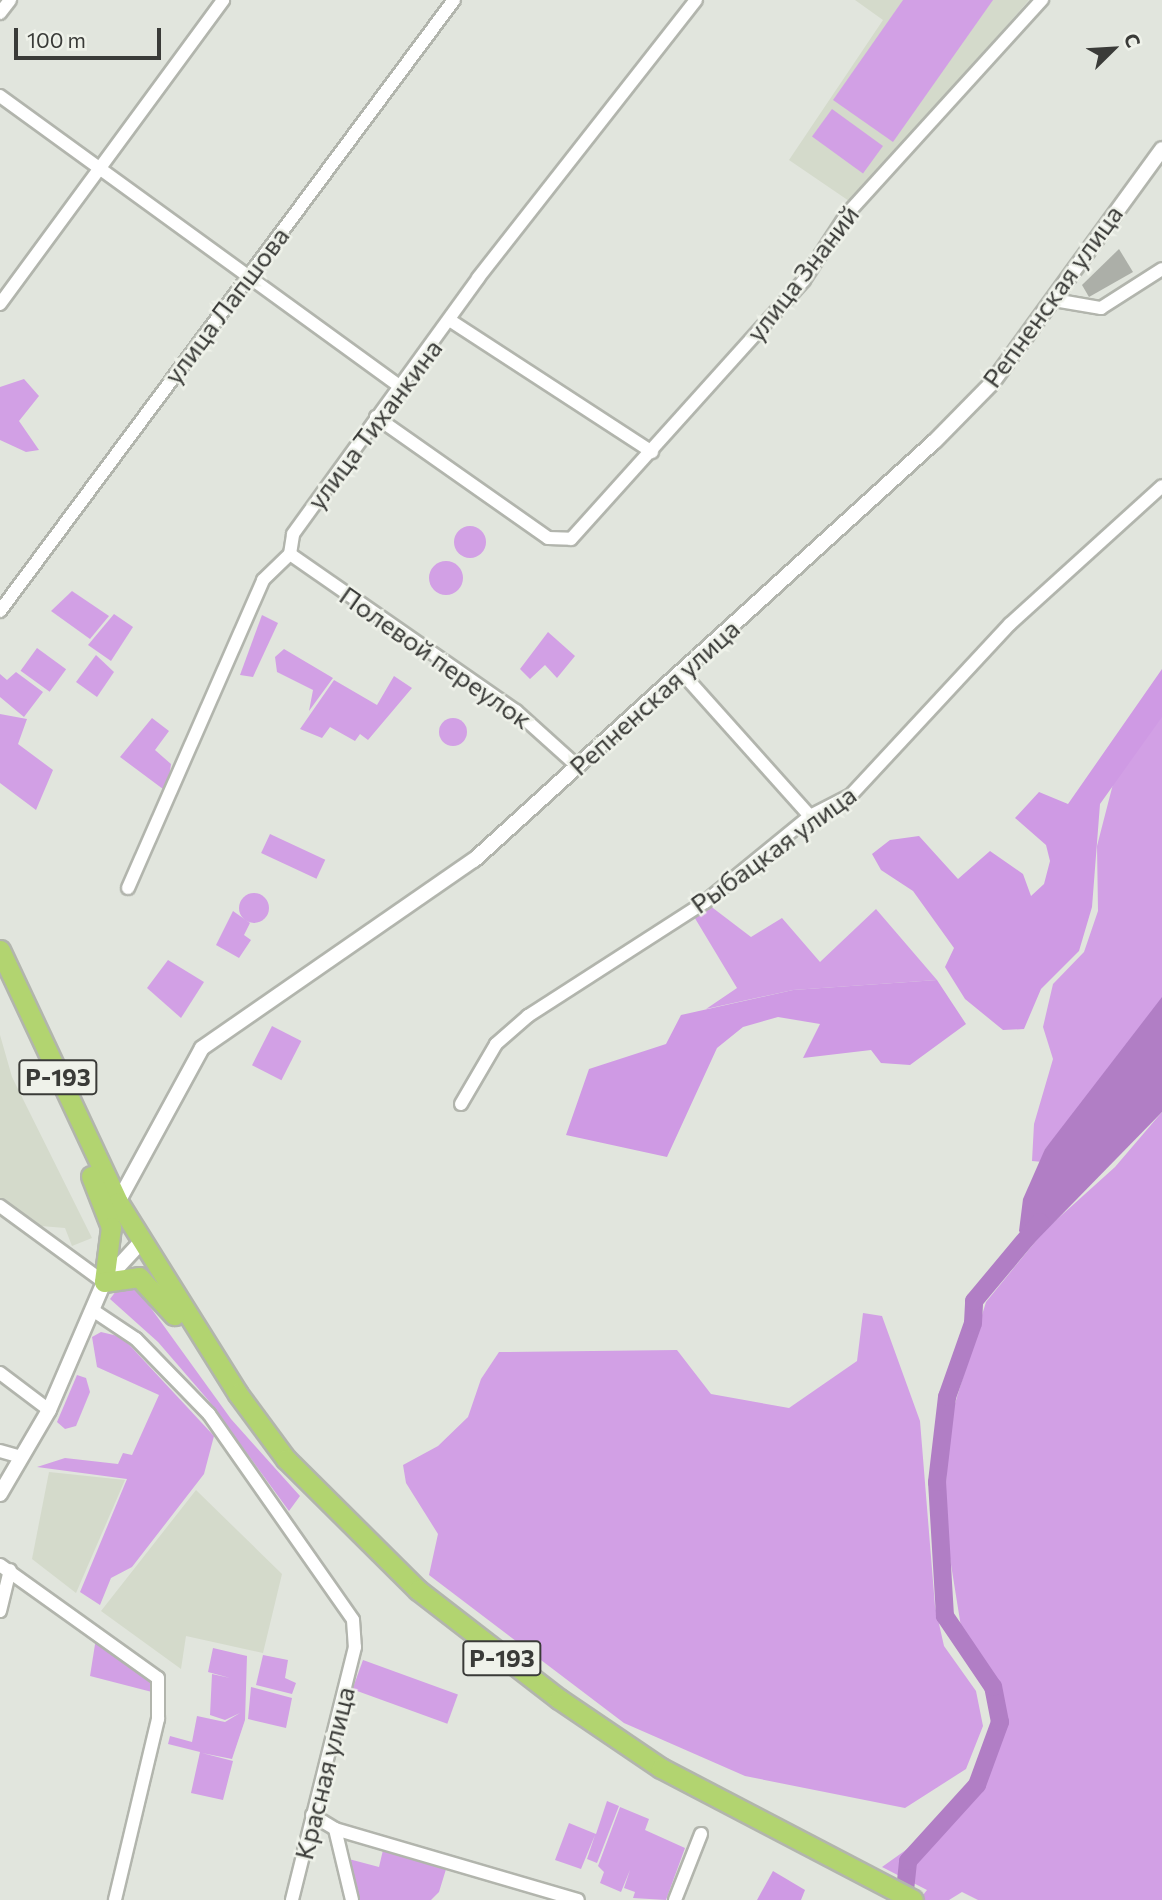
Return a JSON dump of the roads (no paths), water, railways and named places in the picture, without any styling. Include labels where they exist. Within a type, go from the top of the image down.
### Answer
[{"type":"highway","name":"Р-193","points":[[2,954],[118,1202],[238,1394],[286,1459],[418,1590],[491,1650],[661,1768],[914,1900]]},
{"type":"highway","points":[[2,954],[27,1037],[109,1220],[104,1282],[133,1276],[147,1282],[238,1394]]},
{"type":"street","points":[[0,13],[10,0]]},
{"type":"street","points":[[0,304],[222,0]]},
{"type":"street","name":"улица Лапшова","points":[[0,611],[454,0]]},
{"type":"street","name":"улица Тиханкина","points":[[128,888],[263,580],[290,554],[293,534],[376,417],[696,0]]},
{"type":"street","name":"улица Знаний","points":[[376,417],[561,542],[578,534],[804,280],[847,214],[1042,0]]},
{"type":"street","points":[[0,96],[249,274],[400,387]]},
{"type":"street","name":"Репненская улица","points":[[118,1202],[194,1058],[214,1036],[474,860],[935,441],[992,383],[1162,149]]},
{"type":"street","points":[[1054,300],[1101,308],[1162,269]]},
{"type":"street","points":[[451,321],[652,452]]},
{"type":"street","name":"Рыбацкая улица","points":[[461,1104],[496,1044],[528,1016],[705,902],[810,816],[851,795],[1010,624],[1162,486]]},
{"type":"street","name":"Полевой переулок","points":[[290,554],[516,711],[577,766]]},
{"type":"street","points":[[682,673],[810,816]]},
{"type":"street","points":[[0,1206],[33,1224],[104,1282]]},
{"type":"street","points":[[0,1494],[49,1410],[94,1311],[104,1282],[141,1242]]},
{"type":"street","name":"Красная улица","points":[[94,1311],[160,1362],[225,1435],[345,1603],[355,1647],[292,1900]]},
{"type":"street","points":[[0,1373],[49,1410]]},
{"type":"street","points":[[0,1451],[21,1457]]},
{"type":"street","points":[[0,1611],[5,1568],[158,1678],[158,1719],[116,1900]]},
{"type":"street","points":[[312,1815],[335,1829],[578,1900]]},
{"type":"street","points":[[335,1829],[352,1900]]},
{"type":"street","points":[[675,1900],[701,1834]]},
{"type":"waterway","points":[[904,1900],[908,1861],[977,1785],[1000,1722],[993,1687],[945,1616],[937,1482],[947,1397],[973,1323],[974,1301],[1040,1222]]}]
